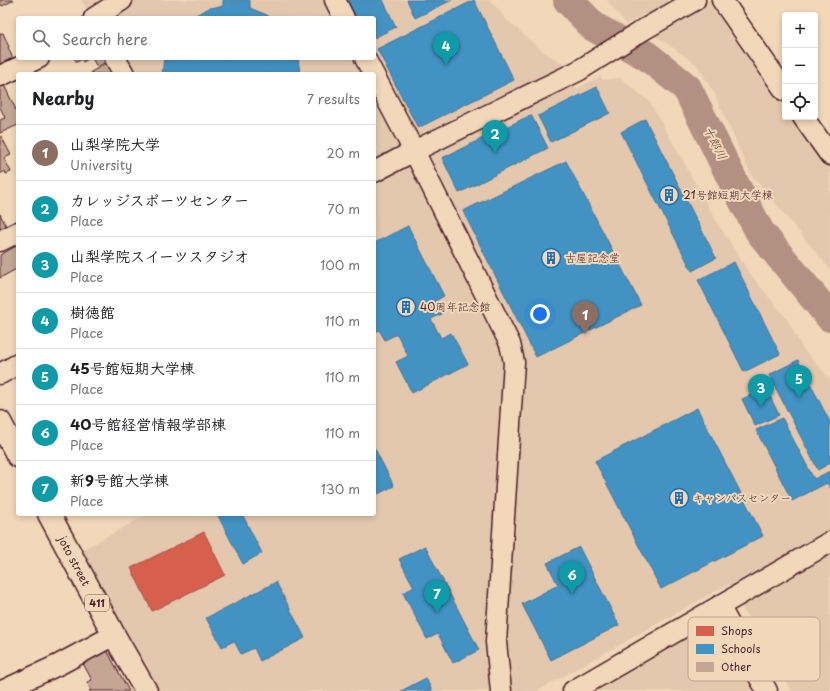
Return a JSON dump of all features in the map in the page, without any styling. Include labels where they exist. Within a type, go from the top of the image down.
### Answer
[{"type":"highway","points":[[0,422],[16,452]]},
{"type":"highway","name":"joto street","points":[[50,516],[146,691]]},
{"type":"street","points":[[97,16],[122,0]]},
{"type":"street","points":[[335,0],[343,16]]},
{"type":"street","points":[[376,171],[578,71],[695,0]]},
{"type":"street","points":[[722,0],[782,87]]},
{"type":"street","points":[[0,76],[35,60]]},
{"type":"street","points":[[115,60],[123,72]]},
{"type":"street","points":[[367,60],[373,72]]},
{"type":"street","points":[[376,77],[510,344],[514,362],[496,642],[501,691]]},
{"type":"street","points":[[805,120],[830,155]]},
{"type":"street","points":[[0,241],[16,233]]},
{"type":"street","points":[[0,374],[16,365]]},
{"type":"street","points":[[700,617],[830,542]]},
{"type":"street","points":[[719,606],[725,617]]},
{"type":"street","points":[[573,691],[688,624]]},
{"type":"street","points":[[2,691],[60,664],[114,635]]},
{"type":"street","points":[[762,681],[768,691]]},
{"type":"shaded area","points":[[81,0],[490,0],[505,18],[541,50],[562,63],[576,89],[601,76],[602,80],[620,78],[650,102],[718,224],[750,274],[787,319],[803,349],[830,379],[830,691],[792,691],[786,681],[820,681],[820,617],[748,617],[728,584],[537,691],[159,691],[79,552],[144,516],[376,516],[376,72],[123,72],[116,60],[376,60],[376,16],[91,16]]},
{"type":"shaded area","points":[[607,0],[675,0],[626,24]]},
{"type":"shaded area","points":[[708,0],[714,0],[782,97],[782,120],[798,120],[830,165],[830,269],[750,173],[714,93],[697,65],[652,33]]},
{"type":"shaded area","points":[[688,638],[688,681],[749,681],[755,691],[597,691]]},
{"type":"building: Shops","points":[[204,532],[225,575],[152,611],[131,568]]},
{"type":"building: Schools","points":[[223,0],[250,0],[250,8],[268,16],[194,16],[209,8],[223,6]]},
{"type":"building: Schools","points":[[343,0],[383,0],[396,27],[376,37],[376,16],[351,16]]},
{"type":"building: Schools","points":[[407,0],[452,0],[415,18]]},
{"type":"building: Schools","points":[[474,0],[514,80],[418,128],[377,49]]},
{"type":"building: Schools","points":[[164,60],[298,60],[300,72],[162,72]]},
{"type":"building: Schools","points":[[597,87],[610,113],[551,142],[538,116]]},
{"type":"building: Schools","points":[[531,115],[548,148],[459,193],[442,158]]},
{"type":"building: Schools","name":"21号館短期大学棟","points":[[645,119],[716,258],[692,271],[621,132]]},
{"type":"building: Schools","name":"古屋記念堂","points":[[566,161],[641,305],[536,357],[463,211]]},
{"type":"building: Schools","name":"40周年記念館","points":[[408,226],[444,296],[435,301],[442,314],[431,319],[441,338],[451,333],[468,364],[412,393],[396,362],[408,356],[397,334],[385,340],[379,330],[376,332],[376,242]]},
{"type":"building: Schools","points":[[734,262],[780,354],[744,372],[698,280]]},
{"type":"building: Schools","points":[[798,360],[830,422],[830,463],[818,470],[769,375]]},
{"type":"building: Schools","points":[[766,388],[779,415],[755,426],[742,399]]},
{"type":"building: Schools","name":"キャンパスセンター","points":[[697,408],[763,536],[661,589],[595,461]]},
{"type":"building: Schools","points":[[782,418],[814,479],[830,471],[830,488],[827,483],[792,501],[756,430]]},
{"type":"building: Schools","points":[[376,451],[394,486],[376,495]]},
{"type":"building: Schools","points":[[218,516],[243,516],[262,553],[243,564]]},
{"type":"building: Schools","points":[[425,546],[479,650],[453,663],[438,634],[427,639],[403,593],[414,587],[399,559]]},
{"type":"building: Schools","points":[[579,547],[619,625],[551,660],[522,604],[558,585],[547,563]]},
{"type":"building: Schools","points":[[276,582],[305,638],[260,661],[254,648],[241,654],[234,641],[222,647],[206,618]]},
{"type":"building: Schools","points":[[426,678],[432,691],[401,691]]},
{"type":"building: Other","points":[[0,0],[14,0],[2,6]]},
{"type":"building: Other","points":[[3,33],[13,59],[0,65],[0,34]]},
{"type":"building: Other","points":[[93,60],[105,60],[106,62],[97,67]]},
{"type":"building: Other","points":[[109,62],[114,72],[91,72]]},
{"type":"building: Other","points":[[2,81],[16,110],[16,126],[0,133],[0,120],[5,118],[0,107],[0,82]]},
{"type":"building: Other","points":[[1,136],[11,155],[4,158],[11,172],[6,174],[5,171],[0,174]]},
{"type":"building: Other","points":[[0,214],[8,230],[0,234]]},
{"type":"building: Other","points":[[16,246],[16,269],[0,278],[0,255]]},
{"type":"building: Other","points":[[105,647],[129,691],[89,691],[91,690],[87,682],[92,680],[81,660]]},
{"type":"waterway","name":"十郎川","points":[[568,0],[594,27],[647,56],[687,88],[760,232],[830,317]]},
{"type":"place","name":"樹徳館","points":[[446,65]]},
{"type":"place","name":"カレッジスポーツセンター","points":[[495,153]]},
{"type":"place","name":"21号館短期大学棟","points":[[669,195]]},
{"type":"place","name":"古屋記念堂","points":[[551,258]]},
{"type":"place","name":"40周年記念館","points":[[406,307]]},
{"type":"place","name":"山梨学院大学","points":[[585,334]]},
{"type":"place","name":"45号館短期大学棟","points":[[799,398]]},
{"type":"place","name":"山梨学院スイーツスタジオ","points":[[761,407]]},
{"type":"place","name":"キャンパスセンター","points":[[679,498]]},
{"type":"place","name":"40号館経営情報学部棟","points":[[572,594]]},
{"type":"place","name":"新9号館大学棟","points":[[437,613]]}]
